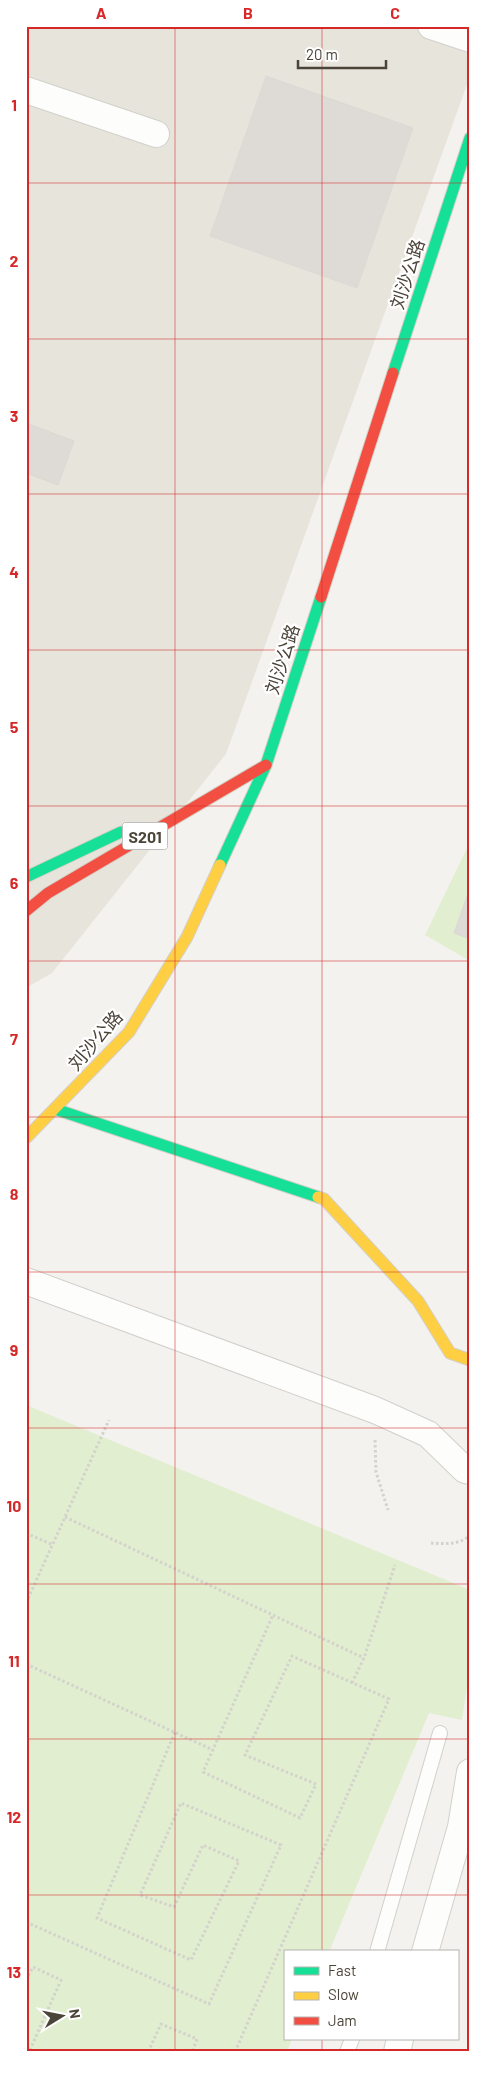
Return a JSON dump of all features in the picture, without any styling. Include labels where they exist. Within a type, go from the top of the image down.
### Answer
[{"type":"main road","name":"刘沙公路","points":[[26,1138],[128,1032],[188,937],[266,765],[470,138]]},
{"type":"main road","name":"S201","points":[[157,815],[266,765]]},
{"type":"main road","name":"S201","points":[[26,911],[48,893],[266,765]]},
{"type":"main road","name":"S201","points":[[26,877],[130,828]]},
{"type":"main road","points":[[55,1109],[324,1199],[418,1301],[450,1353],[470,1360]]},
{"type":"street","points":[[431,26],[470,39]]},
{"type":"street","points":[[26,90],[156,134]]},
{"type":"street","points":[[26,1281],[375,1410],[428,1434],[465,1470],[470,1471]]},
{"type":"street","points":[[427,1950],[461,1827],[470,1772]]},
{"type":"lane","points":[[378,1950],[440,1733]]},
{"type":"lane","points":[[347,2052],[352,2040]]},
{"type":"path","points":[[375,1410],[376,1472],[388,1510]]},
{"type":"path","points":[[26,1603],[109,1420]]},
{"type":"path","points":[[65,1517],[364,1658]]},
{"type":"path","points":[[26,1533],[53,1545]]},
{"type":"path","points":[[431,1543],[447,1544],[465,1539],[470,1535]]},
{"type":"path","points":[[352,1683],[364,1658],[395,1565]]},
{"type":"path","points":[[235,2052],[389,1699],[292,1656],[245,1755],[316,1784],[300,1818],[203,1772],[273,1615]]},
{"type":"path","points":[[26,1664],[213,1750]]},
{"type":"path","points":[[26,1922],[209,2004],[281,1846],[181,1803],[140,1895],[174,1907],[203,1845],[239,1861],[190,1960],[97,1918],[175,1732]]},
{"type":"path","points":[[26,1980],[33,1967],[61,1980],[30,2052]]},
{"type":"path","points":[[148,2052],[161,2024],[197,2039],[192,2052]]},
{"type":"shaded area","points":[[26,26],[470,26],[470,76],[226,754],[52,973],[26,988]]},
{"type":"green space","points":[[470,842],[470,961],[425,935]]},
{"type":"green space","points":[[26,1405],[470,1590],[470,1667],[462,1720],[429,1713],[330,1950],[284,1950],[284,2040],[292,2040],[287,2052],[26,2052]]},
{"type":"building","points":[[266,76],[413,128],[357,288],[210,236]]},
{"type":"building","points":[[26,423],[74,441],[58,485],[26,473]]},
{"type":"building","points":[[470,888],[470,939],[454,933]]},
{"type":"traffic: fast","points":[[393,373],[470,138]]},
{"type":"traffic: fast","points":[[220,865],[266,765],[321,597]]},
{"type":"traffic: fast","points":[[26,877],[121,832]]},
{"type":"traffic: fast","points":[[55,1109],[318,1197]]},
{"type":"traffic: slow","points":[[26,1138],[129,1032],[187,937],[220,865]]},
{"type":"traffic: slow","points":[[318,1197],[324,1199],[418,1301],[450,1353],[470,1360]]},
{"type":"traffic: jam","points":[[321,597],[393,373]]},
{"type":"traffic: jam","points":[[26,911],[48,893],[266,765]]}]
